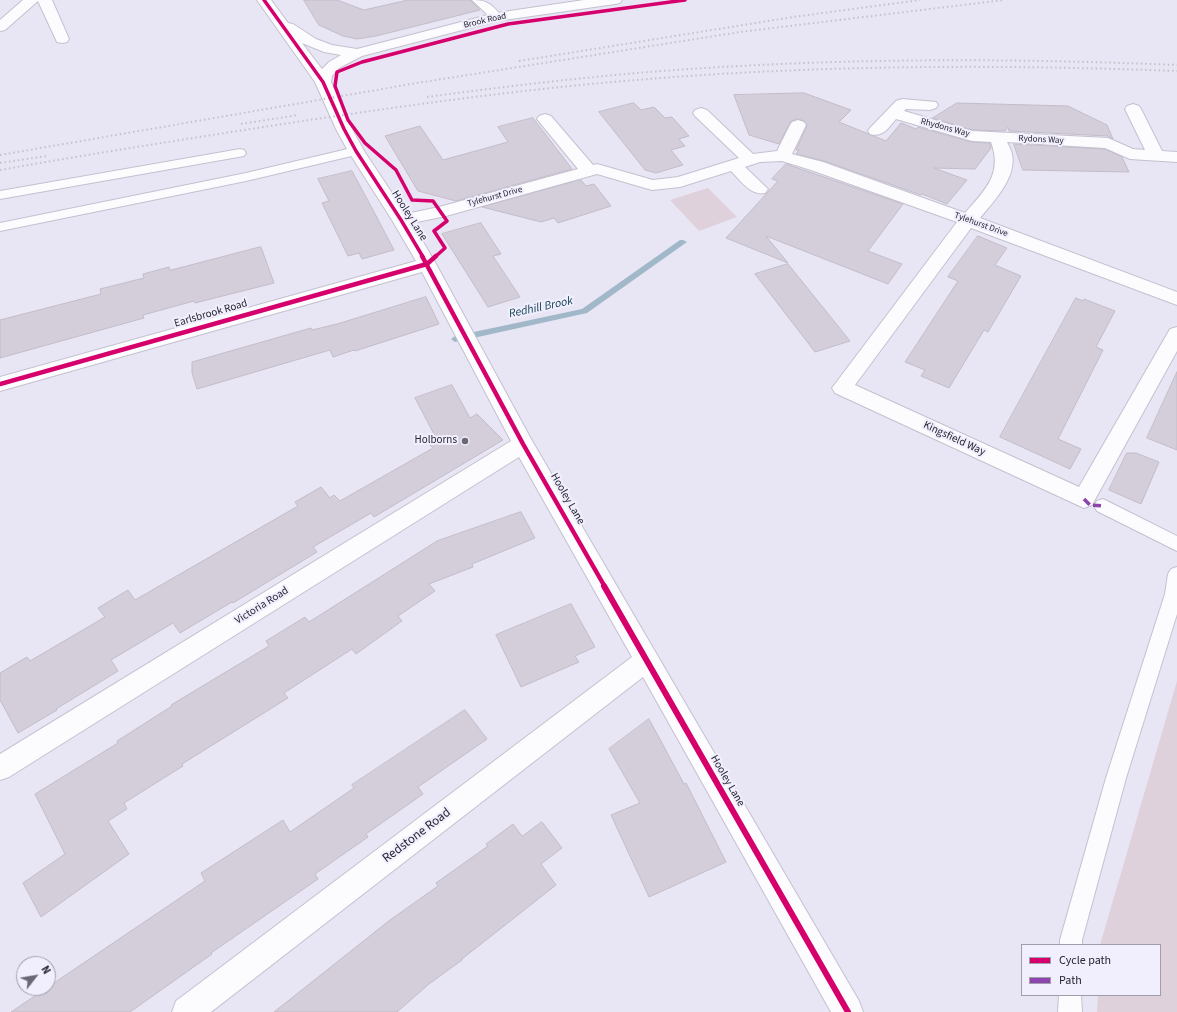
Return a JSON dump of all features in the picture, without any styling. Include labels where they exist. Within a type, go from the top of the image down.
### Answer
[{"type":"street","points":[[0,27],[32,0]]},
{"type":"street","points":[[45,0],[62,39]]},
{"type":"street","name":"Brook Road","points":[[323,82],[326,75],[334,66],[357,52],[496,17],[615,0]]},
{"type":"street","name":"Hooley Lane","points":[[266,1],[323,82],[344,129],[356,151],[401,220],[427,264],[523,444],[848,1012]]},
{"type":"street","name":"Brook Road","points":[[282,23],[311,42],[329,49],[357,52]]},
{"type":"street","name":"Rhydons Way","points":[[876,131],[902,104],[930,105]]},
{"type":"street","points":[[1133,109],[1156,155]]},
{"type":"street","points":[[701,113],[741,162],[759,189]]},
{"type":"street","name":"Rhydons Way","points":[[894,113],[972,136],[997,137]]},
{"type":"street","points":[[545,119],[589,171]]},
{"type":"street","points":[[783,156],[798,125]]},
{"type":"street","points":[[968,220],[995,189],[1003,168],[1004,155],[997,137]]},
{"type":"street","name":"Rydons Way","points":[[997,137],[1108,143],[1130,154],[1177,157]]},
{"type":"street","name":"Tylehurst Drive","points":[[401,220],[440,212],[597,169],[652,185],[680,182],[759,157],[783,156],[817,166],[968,220],[1177,299]]},
{"type":"street","name":"Kingsfield Way","points":[[968,220],[842,388],[1084,499],[1177,334]]},
{"type":"street","name":"Earlsbrook Road","points":[[0,384],[427,264]]},
{"type":"street","name":"Victoria Road","points":[[0,768],[523,444]]},
{"type":"street","name":"Redstone Road","points":[[187,1012],[647,660]]},
{"type":"lane","points":[[477,0],[487,7],[496,17]]},
{"type":"lane","points":[[0,227],[246,177],[356,151]]},
{"type":"lane","points":[[0,195],[240,153]]},
{"type":"lane","points":[[1103,506],[1177,544]]},
{"type":"lane","points":[[1071,944],[1114,786],[1174,594],[1177,574]]},
{"type":"lane","points":[[1070,996],[1070,1012]]},
{"type":"shaded area","points":[[708,188],[737,217],[699,231],[670,200]]},
{"type":"shaded area","points":[[1177,681],[1177,1012],[1097,1012],[1098,996],[1161,996],[1161,944],[1100,944]]},
{"type":"building","points":[[304,0],[337,0],[364,10],[408,0],[470,0],[480,10],[376,36],[357,39],[343,36],[319,25]]},
{"type":"building","points":[[804,93],[851,110],[839,122],[886,141],[901,123],[916,129],[918,127],[972,142],[990,143],[991,148],[975,169],[934,168],[967,180],[947,204],[824,161],[796,154],[799,150],[796,150],[807,126],[804,121],[798,119],[791,121],[779,144],[749,135],[734,95]]},
{"type":"building","points":[[634,103],[641,110],[654,107],[665,118],[672,117],[689,136],[679,139],[685,146],[671,150],[683,165],[656,173],[645,170],[599,112]]},
{"type":"building","points":[[957,103],[1068,106],[1107,125],[1113,139],[1108,136],[1009,131],[1008,127],[1005,131],[972,130],[933,118]]},
{"type":"building","points":[[533,118],[572,169],[456,201],[418,191],[385,136],[420,126],[443,160],[508,142],[498,127]]},
{"type":"building","points":[[1014,144],[1105,149],[1122,157],[1129,172],[1023,170]]},
{"type":"building","points":[[786,164],[903,204],[868,251],[902,264],[888,284],[766,236],[788,263],[726,238],[778,181],[772,179]]},
{"type":"building","points":[[352,171],[394,250],[362,259],[359,253],[348,256],[322,203],[329,201],[318,179]]},
{"type":"building","points":[[581,180],[586,186],[594,184],[611,206],[558,223],[554,218],[541,222],[482,207]]},
{"type":"building","points":[[481,223],[501,254],[493,256],[520,297],[488,307],[442,234]]},
{"type":"building","points":[[978,236],[1007,248],[995,265],[1021,276],[988,332],[984,330],[949,388],[921,376],[925,370],[905,362],[958,281],[948,277]]},
{"type":"building","points":[[261,247],[274,283],[195,303],[194,301],[143,315],[144,318],[0,358],[0,320],[101,294],[100,289],[144,278],[143,274],[169,267],[170,270]]},
{"type":"building","points":[[788,264],[850,341],[815,352],[755,274]]},
{"type":"building","points":[[426,297],[439,324],[333,357],[330,350],[197,389],[192,373],[192,362],[311,328],[312,330],[337,324]]},
{"type":"building","points":[[1076,298],[1083,301],[1084,299],[1115,311],[1096,347],[1103,350],[1058,439],[1081,449],[1070,469],[1000,437]]},
{"type":"building","points":[[1177,372],[1177,450],[1147,438]]},
{"type":"building","points":[[452,385],[470,418],[477,414],[503,440],[374,517],[371,513],[313,547],[317,552],[180,633],[173,623],[111,660],[118,671],[18,733],[0,700],[0,673],[27,657],[30,661],[105,617],[98,608],[128,590],[135,600],[298,506],[295,502],[321,487],[330,498],[334,495],[340,501],[433,448],[427,442],[436,438],[415,398]]},
{"type":"building","points":[[1127,453],[1136,453],[1159,462],[1141,504],[1109,490]]},
{"type":"building","points":[[521,512],[535,538],[472,564],[473,567],[429,584],[435,591],[398,616],[402,621],[356,654],[352,649],[284,693],[288,698],[182,764],[183,766],[124,803],[127,809],[108,821],[129,854],[41,917],[23,883],[65,854],[35,794],[118,743],[117,741],[172,706],[171,705],[269,646],[266,641],[305,617],[309,622],[437,541]]},
{"type":"building","points":[[571,604],[595,647],[575,656],[579,662],[521,687],[496,635]]},
{"type":"building","points":[[465,710],[487,739],[418,787],[423,794],[366,834],[368,837],[315,874],[318,879],[211,953],[212,954],[130,1012],[11,1012],[35,996],[56,996],[56,982],[205,881],[201,873],[283,820],[290,832],[354,788],[352,785]]},
{"type":"building","points":[[649,719],[684,784],[686,783],[726,862],[649,897],[611,815],[640,803],[609,749]]},
{"type":"building","points":[[542,822],[562,848],[541,864],[556,885],[462,960],[429,984],[397,1012],[274,1012],[390,920],[438,886],[436,883],[488,846],[486,844],[513,824],[522,836]]},
{"type":"waterway","name":"Redhill Brook","points":[[455,339],[584,311],[683,242]]},
{"type":"railway","points":[[519,61],[793,17],[920,0]]},
{"type":"railway","points":[[0,155],[417,83],[740,32],[1004,0]]},
{"type":"railway","points":[[427,97],[613,75],[800,63],[989,60],[1177,65]]},
{"type":"railway","points":[[0,170],[270,126],[447,100],[624,81],[762,72],[900,67],[1039,67],[1177,71]]},
{"type":"railway","points":[[241,124],[298,115]]},
{"type":"railway","points":[[0,163],[47,156]]},
{"type":"marked path","points":[[1084,499],[1090,505],[1103,506]]},
{"type":"cycle path","points":[[264,0],[323,82],[344,129],[356,151],[401,220],[427,264],[523,444],[848,1012]]},
{"type":"cycle path","points":[[0,384],[427,264],[445,248],[434,231],[447,221],[433,201],[412,200],[396,170],[365,143],[348,120],[335,86],[337,72],[362,62],[508,24],[685,0]]},
{"type":"place","name":"Holborns","points":[[465,441]]}]
